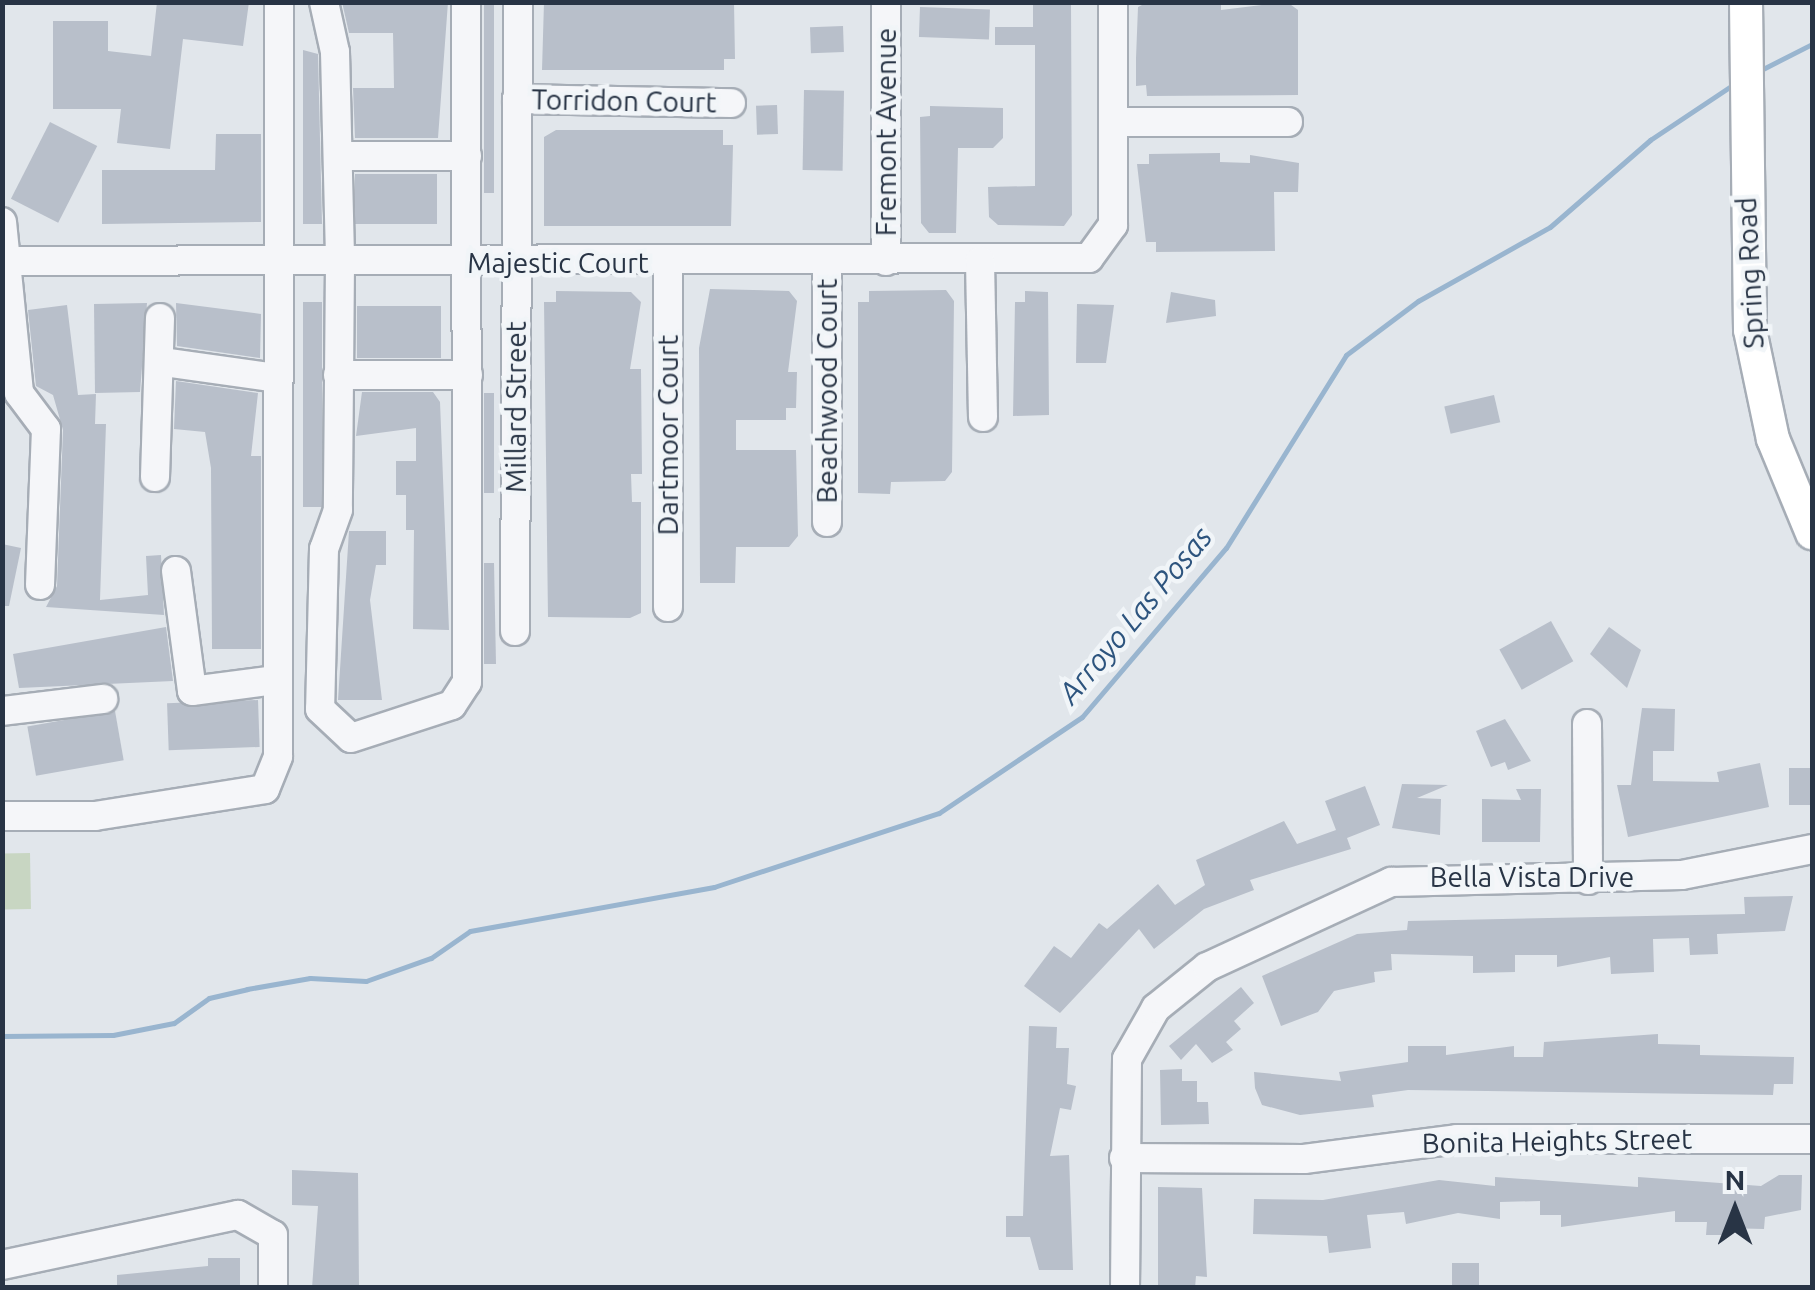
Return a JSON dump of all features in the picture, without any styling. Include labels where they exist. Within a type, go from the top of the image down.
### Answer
[{"type":"main road","name":"Spring Road","points":[[1746,2],[1758,26],[1754,165],[1758,383],[1812,534]]},
{"type":"main road","name":"Spring Road","points":[[1754,165],[1769,358],[1812,500]]},
{"type":"street","points":[[2,816],[95,816],[266,790],[278,756],[279,2]]},
{"type":"street","points":[[324,2],[335,52],[340,263],[338,510],[324,549],[320,709],[351,738],[452,705],[464,692],[468,375],[466,2]]},
{"type":"street","name":"Millard Street","points":[[515,631],[518,2]]},
{"type":"street","name":"Fremont Avenue","points":[[886,2],[886,261]]},
{"type":"street","points":[[1113,2],[1114,122],[1288,122]]},
{"type":"street","name":"Torridon Court","points":[[517,98],[731,103]]},
{"type":"street","name":"Majestic Court","points":[[4,261],[468,264],[1089,258],[1108,242],[1114,122]]},
{"type":"street","points":[[338,156],[467,156]]},
{"type":"street","points":[[2,222],[19,393],[46,429],[40,585]]},
{"type":"street","name":"Beachwood Court","points":[[828,260],[828,522]]},
{"type":"street","points":[[980,260],[984,417]]},
{"type":"street","name":"Dartmoor Court","points":[[668,263],[668,607]]},
{"type":"street","points":[[155,477],[163,362],[160,318]]},
{"type":"street","points":[[163,362],[277,378]]},
{"type":"street","points":[[338,375],[468,375]]},
{"type":"street","points":[[176,571],[192,691],[276,680]]},
{"type":"street","points":[[2,711],[103,700]]},
{"type":"street","points":[[1588,724],[1588,880]]},
{"type":"street","name":"Bella Vista Drive","points":[[1125,1288],[1124,1158],[1130,1046],[1156,1008],[1207,967],[1391,882],[1682,875],[1810,849]]},
{"type":"street","name":"Bonita Heights Street","points":[[1124,1158],[1304,1159],[1457,1139],[1812,1140]]},
{"type":"street","points":[[2,1265],[47,1259],[222,1216],[263,1223],[278,1246],[273,1288]]},
{"type":"street","points":[[47,1259],[48,1288]]},
{"type":"green space","points":[[3,853],[30,853],[31,909],[4,909]]},
{"type":"building","points":[[157,2],[249,2],[243,46],[183,39],[170,149],[117,143],[121,109],[53,109],[53,21],[108,21],[108,51],[151,56]]},
{"type":"building","points":[[342,2],[448,2],[438,138],[355,138],[353,88],[394,88],[393,33],[349,33]]},
{"type":"building","points":[[484,2],[494,2],[494,193],[484,193]]},
{"type":"building","points":[[544,2],[734,2],[735,59],[724,59],[724,70],[542,70]]},
{"type":"building","points":[[1033,2],[1071,2],[1072,215],[1064,226],[998,225],[989,217],[988,187],[1035,186],[1035,45],[995,45],[995,27],[1033,27]]},
{"type":"building","points":[[1148,2],[1221,2],[1221,10],[1287,2],[1298,10],[1298,95],[1147,96],[1146,85],[1136,86],[1136,58],[1138,7]]},
{"type":"building","points":[[920,7],[990,9],[989,39],[919,37]]},
{"type":"building","points":[[843,26],[844,52],[811,53],[810,27]]},
{"type":"building","points":[[303,50],[318,54],[322,224],[303,224]]},
{"type":"building","points":[[804,90],[844,91],[843,171],[803,170]]},
{"type":"building","points":[[777,105],[778,134],[757,135],[756,106]]},
{"type":"building","points":[[930,106],[1003,108],[1003,138],[993,148],[958,148],[956,233],[929,233],[921,223],[920,117],[930,116]]},
{"type":"building","points":[[50,122],[97,146],[58,223],[11,199]]},
{"type":"building","points":[[556,130],[723,130],[723,145],[733,145],[731,226],[544,226],[544,137]]},
{"type":"building","points":[[216,134],[261,134],[261,222],[102,224],[102,170],[215,170]]},
{"type":"building","points":[[1220,153],[1220,162],[1250,163],[1250,155],[1299,163],[1298,192],[1274,192],[1275,251],[1156,252],[1156,242],[1146,242],[1137,164],[1149,164],[1149,154]]},
{"type":"building","points":[[355,174],[437,174],[437,224],[355,224]]},
{"type":"building","points":[[710,289],[789,291],[797,301],[788,372],[797,372],[796,408],[786,408],[786,420],[736,420],[736,450],[796,450],[798,536],[789,547],[736,547],[735,583],[700,583],[699,348]]},
{"type":"building","points":[[946,290],[954,301],[952,472],[945,481],[891,482],[890,494],[858,493],[858,302],[869,302],[869,291]]},
{"type":"building","points":[[556,291],[631,292],[641,302],[630,369],[641,369],[642,474],[631,474],[632,502],[641,502],[641,613],[630,618],[548,617],[544,302],[556,302]]},
{"type":"building","points":[[1025,291],[1048,292],[1049,415],[1013,416],[1015,302],[1025,302]]},
{"type":"building","points":[[1171,292],[1215,300],[1216,316],[1166,323]]},
{"type":"building","points":[[303,302],[322,302],[322,507],[303,507]]},
{"type":"building","points":[[147,303],[140,392],[95,393],[94,304]]},
{"type":"building","points":[[176,303],[261,314],[260,358],[177,346]]},
{"type":"building","points":[[1077,304],[1114,305],[1106,363],[1076,363]]},
{"type":"building","points":[[67,305],[78,395],[96,394],[95,424],[106,424],[100,600],[148,595],[146,556],[161,555],[164,615],[46,607],[57,586],[63,430],[53,395],[36,386],[28,310]]},
{"type":"building","points":[[357,306],[441,306],[441,358],[357,358]]},
{"type":"building","points":[[176,381],[258,393],[251,456],[261,456],[261,649],[212,649],[211,468],[205,432],[174,429]]},
{"type":"building","points":[[362,392],[433,392],[440,402],[449,630],[413,629],[414,530],[406,530],[406,495],[396,495],[396,461],[416,461],[416,428],[356,436]]},
{"type":"building","points":[[484,393],[494,393],[494,493],[484,493]]},
{"type":"building","points":[[1494,395],[1500,422],[1451,434],[1444,406]]},
{"type":"building","points":[[349,531],[386,531],[386,565],[376,565],[370,600],[382,700],[338,700]]},
{"type":"building","points":[[2,544],[21,548],[9,606],[2,606]]},
{"type":"building","points":[[484,563],[494,563],[496,664],[484,664]]},
{"type":"building","points":[[1551,621],[1573,661],[1522,690],[1499,650]]},
{"type":"building","points":[[166,627],[173,681],[19,688],[13,654]]},
{"type":"building","points":[[1609,627],[1641,650],[1627,688],[1590,654]]},
{"type":"building","points":[[258,700],[260,747],[169,750],[167,703]]},
{"type":"building","points":[[1642,708],[1675,709],[1674,751],[1653,751],[1653,781],[1719,782],[1717,772],[1760,763],[1769,807],[1628,837],[1617,785],[1631,785]]},
{"type":"building","points":[[115,711],[124,760],[36,776],[27,726]]},
{"type":"building","points":[[1505,719],[1531,761],[1508,770],[1505,762],[1491,767],[1476,731]]},
{"type":"building","points":[[1789,768],[1812,768],[1812,805],[1789,805]]},
{"type":"building","points":[[1402,784],[1448,785],[1417,798],[1441,799],[1440,835],[1392,828]]},
{"type":"building","points":[[1365,786],[1380,825],[1347,838],[1351,849],[1250,880],[1254,890],[1204,909],[1154,949],[1139,929],[1060,1013],[1024,986],[1054,946],[1071,958],[1099,923],[1107,929],[1158,884],[1175,905],[1205,885],[1196,860],[1284,821],[1297,844],[1336,830],[1325,801]]},
{"type":"building","points":[[1516,789],[1541,789],[1540,842],[1482,842],[1482,799],[1521,800]]},
{"type":"building","points":[[1793,896],[1785,931],[1717,934],[1718,954],[1690,955],[1689,938],[1653,939],[1654,972],[1611,974],[1610,957],[1557,967],[1557,955],[1515,955],[1515,972],[1473,973],[1473,956],[1391,954],[1392,970],[1374,972],[1375,982],[1334,991],[1318,1012],[1281,1026],[1262,976],[1357,934],[1407,930],[1408,921],[1745,914],[1744,897]]},
{"type":"building","points":[[1241,987],[1254,1003],[1234,1021],[1241,1029],[1226,1042],[1233,1050],[1212,1063],[1196,1044],[1181,1060],[1169,1046]]},
{"type":"building","points":[[1029,1026],[1057,1027],[1056,1048],[1069,1048],[1067,1084],[1076,1086],[1071,1110],[1060,1108],[1050,1156],[1069,1155],[1073,1270],[1039,1270],[1030,1237],[1006,1237],[1006,1216],[1023,1216]]},
{"type":"building","points":[[1658,1034],[1658,1044],[1700,1045],[1700,1055],[1794,1057],[1793,1084],[1774,1084],[1773,1095],[1408,1090],[1372,1095],[1374,1107],[1300,1115],[1262,1105],[1255,1088],[1254,1072],[1341,1081],[1339,1072],[1408,1062],[1408,1046],[1446,1046],[1446,1055],[1514,1046],[1514,1057],[1543,1057],[1544,1042]]},
{"type":"building","points":[[1182,1069],[1182,1081],[1197,1081],[1197,1102],[1208,1102],[1209,1124],[1161,1125],[1160,1070]]},
{"type":"building","points":[[292,1170],[358,1173],[359,1288],[312,1288],[318,1206],[292,1205]]},
{"type":"building","points":[[1779,1175],[1802,1175],[1801,1210],[1765,1217],[1764,1229],[1725,1228],[1725,1235],[1706,1235],[1707,1222],[1675,1222],[1675,1211],[1561,1227],[1561,1215],[1540,1215],[1540,1201],[1500,1202],[1500,1219],[1458,1213],[1406,1224],[1404,1212],[1367,1215],[1371,1248],[1329,1253],[1327,1236],[1253,1234],[1254,1199],[1323,1200],[1439,1180],[1495,1186],[1495,1177],[1638,1187],[1638,1177],[1761,1186]]},
{"type":"building","points":[[1158,1187],[1202,1188],[1207,1277],[1196,1276],[1195,1288],[1158,1288]]},
{"type":"building","points":[[208,1258],[240,1258],[240,1288],[117,1288],[117,1275],[208,1266]]},
{"type":"building","points":[[1452,1263],[1479,1263],[1479,1288],[1452,1288]]},
{"type":"waterway","name":"Arroyo Las Posas","points":[[1757,72],[1812,44]]},
{"type":"waterway","name":"Arroyo Las Posas","points":[[2,1036],[113,1035],[174,1023],[209,998],[247,989],[310,978],[366,981],[431,958],[470,931],[714,887],[939,813],[1082,717],[1226,548],[1346,355],[1418,301],[1550,227],[1650,140],[1734,84]]}]
